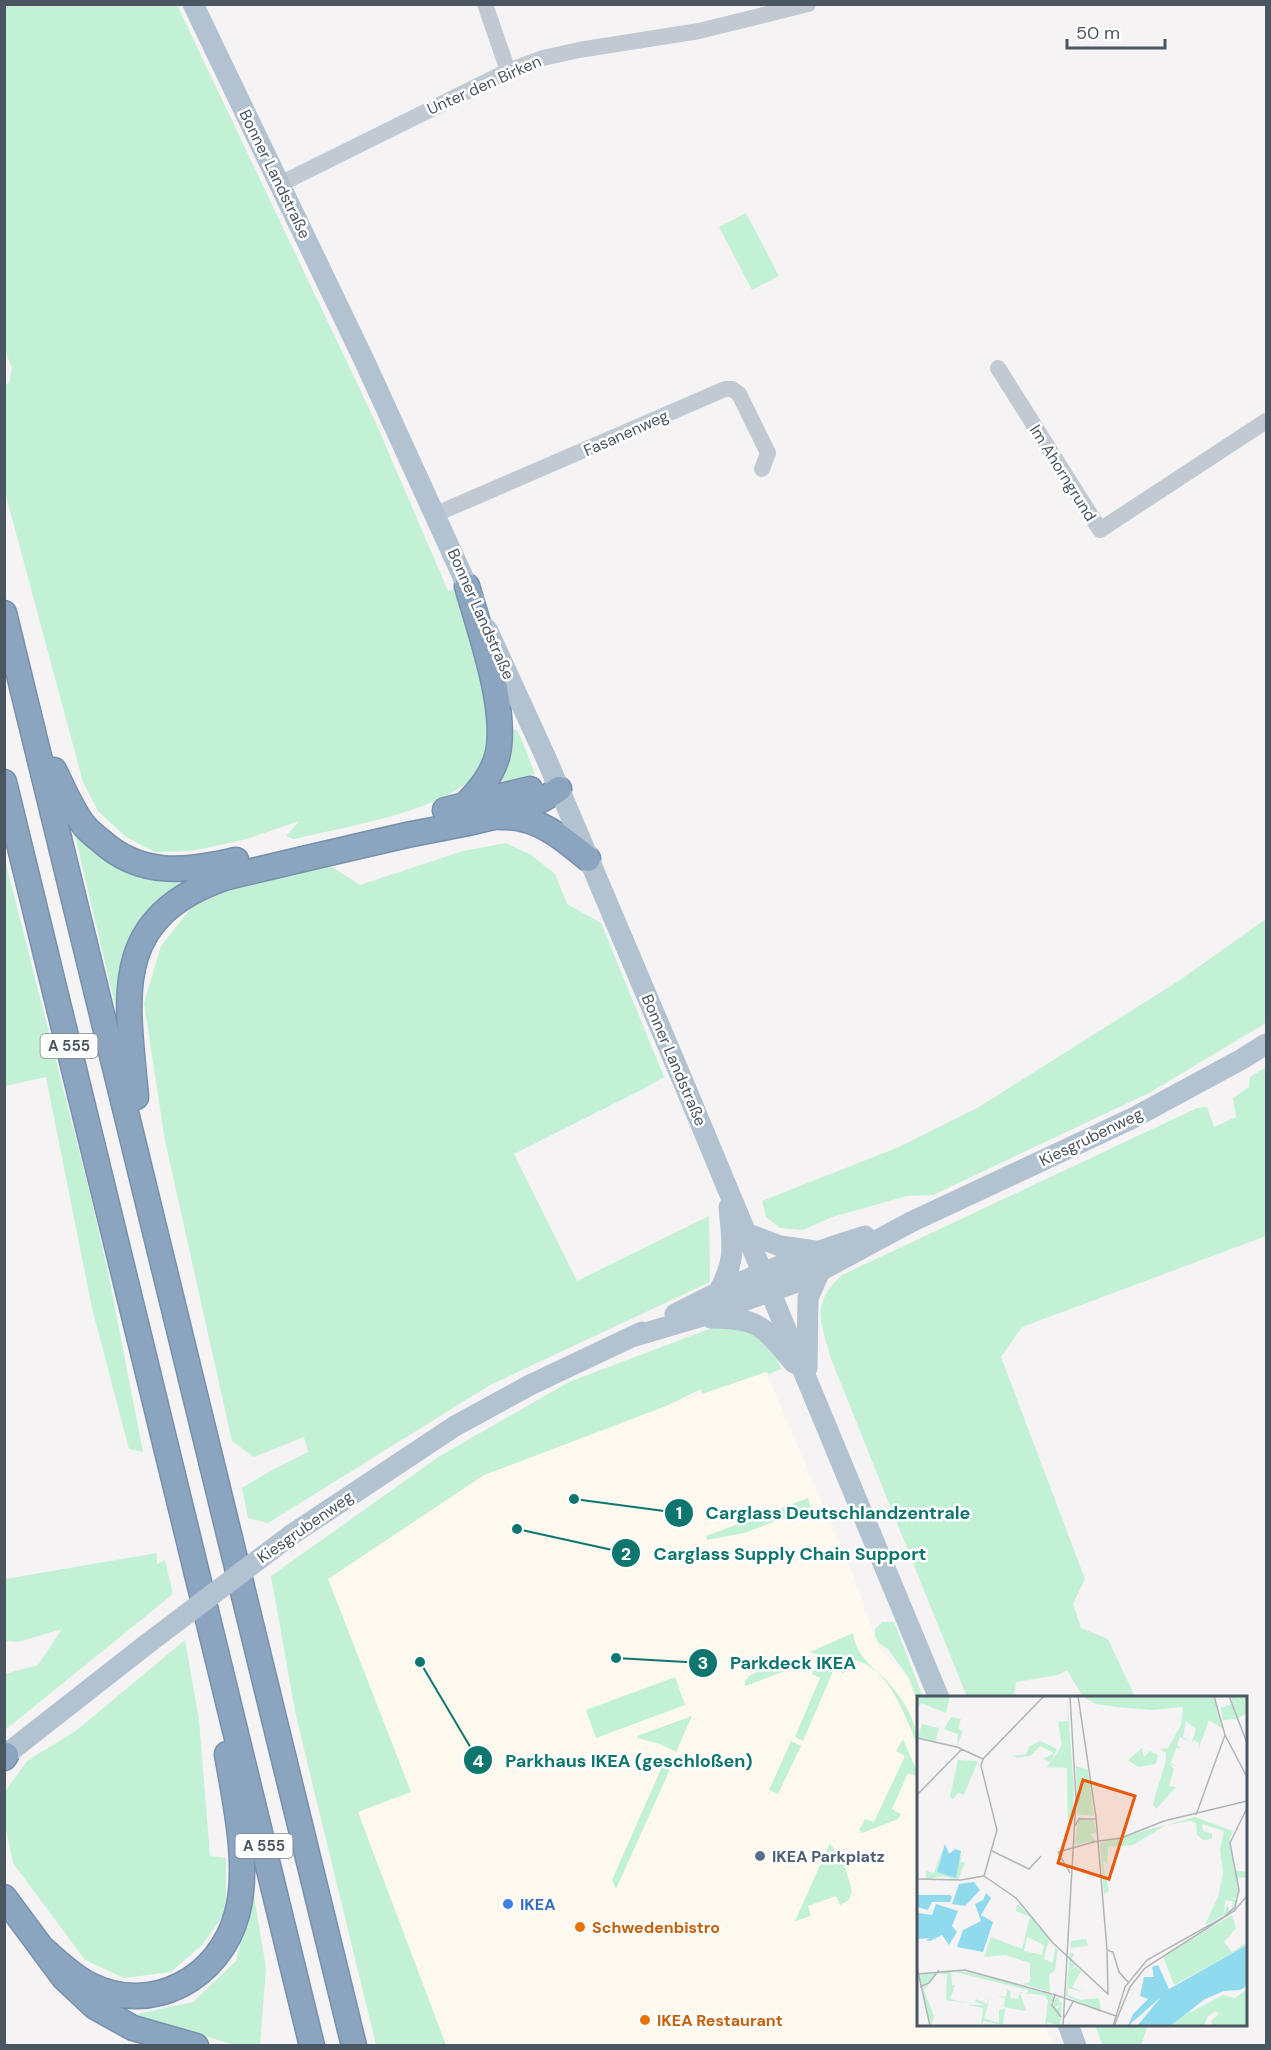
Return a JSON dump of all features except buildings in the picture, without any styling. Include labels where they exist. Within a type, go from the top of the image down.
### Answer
[{"type":"highway","points":[[464,806],[489,775],[500,740],[494,690],[467,586]]},
{"type":"highway","name":"A 555","points":[[4,614],[34,727],[354,2046]]},
{"type":"highway","points":[[34,727],[83,825],[109,849],[140,865],[174,870],[214,866],[528,789],[544,787],[559,789]]},
{"type":"highway","name":"A 555","points":[[4,782],[312,2046]]},
{"type":"highway","points":[[153,1218],[137,1101],[129,1016],[133,966],[139,945],[148,928],[178,899],[198,887],[224,878],[487,818],[533,805],[559,789]]},
{"type":"highway","points":[[487,818],[515,817],[546,827],[568,841],[588,859]]},
{"type":"highway","points":[[42,1948],[90,1985],[109,1992],[145,1996],[178,1986],[210,1965],[220,1952],[238,1912],[241,1852],[222,1725],[216,1647]]},
{"type":"highway","points":[[5,1897],[64,1978],[95,2007],[133,2028],[196,2046]]},
{"type":"main road","name":"Bonner Landstraße","points":[[194,4],[436,514],[559,789],[727,1190],[768,1282],[938,1696]]},
{"type":"main road","name":"Kiesgrubenweg","points":[[632,1337],[696,1318],[768,1282],[912,1222],[1133,1118],[1266,1044]]},
{"type":"main road","points":[[719,1291],[729,1273],[733,1252],[727,1190]]},
{"type":"main road","points":[[747,1233],[818,1261],[808,1298],[807,1379]]},
{"type":"main road","name":"Kiesgrubenweg","points":[[5,1757],[147,1644],[291,1535],[455,1426],[530,1385],[632,1337],[719,1291],[768,1282]]},
{"type":"main road","points":[[696,1318],[738,1318],[758,1325],[807,1379]]},
{"type":"main road","points":[[1068,2026],[1076,2046]]},
{"type":"street","points":[[485,4],[508,71]]},
{"type":"street","name":"Unter den Birken","points":[[280,184],[508,71],[543,58],[699,31],[808,4]]},
{"type":"street","name":"Im Ahorngrund","points":[[998,368],[1100,530],[1266,421]]},
{"type":"street","name":"Fasanenweg","points":[[436,514],[725,389],[732,389],[739,394],[768,453],[762,469]]},
{"type":"shaded area","points":[[766,1372],[857,1584],[877,1645],[908,1679],[917,1703],[917,2026],[1045,2026],[1054,2045],[446,2045],[357,1812],[411,1791],[328,1579],[484,1475],[666,1406]]},
{"type":"green space","points":[[4,5],[177,5],[375,421],[448,591],[453,589],[478,648],[488,689],[489,753],[479,772],[460,788],[405,812],[373,821],[294,839],[286,836],[299,821],[247,839],[192,851],[155,852],[126,837],[98,811],[83,782],[5,492],[5,385],[9,383],[12,368],[4,348]]},
{"type":"green space","points":[[746,213],[779,276],[752,290],[719,227]]},
{"type":"green space","points":[[514,729],[518,731],[535,774],[497,786]]},
{"type":"green space","points":[[69,810],[87,834],[213,875],[154,915],[126,1051]]},
{"type":"green space","points":[[506,843],[531,855],[555,874],[567,904],[601,923],[664,1077],[514,1154],[577,1281],[709,1216],[710,1282],[490,1385],[268,1523],[248,1518],[242,1488],[308,1452],[304,1437],[254,1457],[232,1441],[165,1141],[144,1003],[161,946],[191,908],[223,892],[256,881],[329,865],[360,885],[463,851]]},
{"type":"green space","points":[[4,856],[92,1202],[143,1452],[129,1449],[92,1308],[46,1077],[5,1086]]},
{"type":"green space","points":[[1266,919],[1266,1023],[1149,1093],[933,1195],[907,1196],[832,1217],[803,1230],[780,1228],[766,1217],[762,1201],[899,1147],[979,1107],[1180,980]]},
{"type":"green space","points":[[1266,1067],[1266,1236],[1022,1327],[1001,1357],[1085,1579],[1073,1604],[1081,1628],[1108,1639],[1135,1696],[1082,1696],[1067,1670],[1058,1675],[1016,1682],[1014,1696],[967,1696],[831,1359],[821,1314],[825,1295],[842,1275],[1197,1108],[1207,1107],[1214,1127],[1236,1117],[1233,1098],[1249,1087],[1250,1077]]},
{"type":"green space","points":[[717,1326],[749,1327],[773,1350],[781,1369],[702,1394],[701,1389],[666,1406],[484,1475],[328,1579],[411,1792],[358,1812],[446,2045],[376,2045],[296,1716],[271,1576],[440,1456],[569,1382]]},
{"type":"green space","points":[[808,1498],[811,1508],[744,1533],[707,1540],[706,1536]]},
{"type":"green space","points":[[157,1553],[157,1564],[165,1560],[173,1594],[5,1730],[5,1674],[38,1665],[62,1629],[18,1642],[5,1641],[5,1579]]},
{"type":"green space","points":[[882,1622],[894,1622],[923,1696],[917,1696],[917,1699],[909,1678],[888,1649],[879,1643],[875,1629]]},
{"type":"green space","points":[[853,1633],[861,1654],[887,1681],[904,1703],[916,1729],[917,1744],[897,1699],[881,1676],[872,1668],[855,1660],[822,1656],[810,1652]]},
{"type":"green space","points":[[185,1640],[199,1720],[210,1856],[226,1858],[226,1912],[202,1945],[171,1972],[124,1978],[85,1960],[13,1863],[5,1824],[4,1793],[27,1761],[77,1730]]},
{"type":"green space","points":[[792,1660],[807,1663],[745,1686],[745,1681],[750,1675]]},
{"type":"green space","points":[[829,1665],[848,1669],[843,1673],[834,1669],[803,1741],[795,1737],[820,1678],[812,1674],[813,1671]]},
{"type":"green space","points":[[675,1677],[685,1705],[596,1738],[586,1710]]},
{"type":"green space","points":[[692,1716],[676,1752],[660,1744],[637,1738],[637,1736]]},
{"type":"green space","points":[[903,1739],[917,1776],[908,1773],[892,1809],[901,1814],[898,1819],[862,1833],[859,1830],[865,1819],[874,1822],[905,1756],[896,1751]]},
{"type":"green space","points":[[791,1741],[801,1746],[778,1794],[769,1790]]},
{"type":"green space","points":[[664,1762],[672,1765],[616,1889],[612,1880]]},
{"type":"green space","points":[[830,1843],[845,1867],[852,1891],[849,1900],[840,1905],[836,1896],[808,1906],[811,1916],[795,1921]]},
{"type":"green space","points":[[253,1890],[266,1968],[260,2045],[235,2045],[133,2015],[193,2002],[236,1961]]},
{"type":"green space","points":[[1095,2026],[1148,2026],[1141,2045],[1103,2046]]},
{"type":"place","name":"Carglass Deutschlandzentrale","points":[[574,1499]]},
{"type":"place","name":"Carglass Supply Chain Support","points":[[517,1529]]},
{"type":"place","name":"Parkdeck IKEA","points":[[616,1658]]},
{"type":"place","name":"Parkhaus IKEA (geschloßen)","points":[[420,1662]]},
{"type":"place","name":"IKEA Parkplatz","points":[[760,1856]]},
{"type":"place","name":"IKEA","points":[[508,1904]]},
{"type":"place","name":"Schwedenbistro","points":[[580,1927]]},
{"type":"place","name":"IKEA Restaurant","points":[[645,2020]]}]
